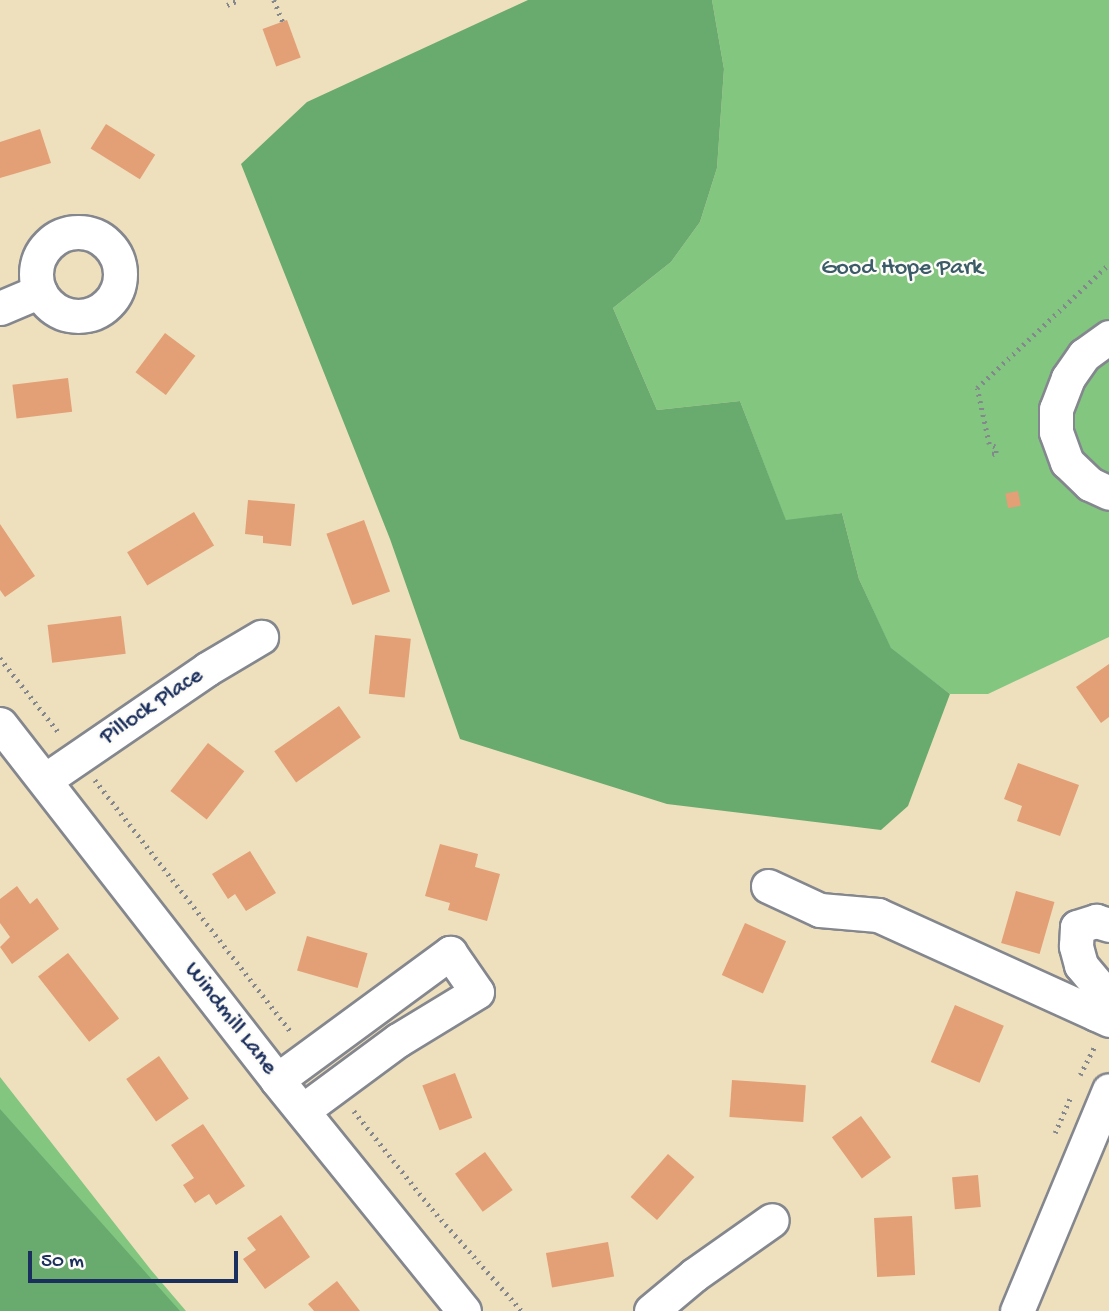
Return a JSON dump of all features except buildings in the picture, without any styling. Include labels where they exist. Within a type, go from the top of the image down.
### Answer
[{"type":"street","points":[[0,308],[40,291]]},
{"type":"street","points":[[1109,337],[1084,355],[1068,378],[1056,409],[1056,432],[1067,462],[1090,484],[1109,493]]},
{"type":"street","name":"Pillock Place","points":[[44,780],[207,669],[261,637]]},
{"type":"street","name":"Windmill Lane","points":[[0,724],[277,1080],[464,1311]]},
{"type":"street","points":[[768,886],[820,910],[878,915],[1102,1017],[1101,989],[1081,965],[1076,946],[1077,927],[1097,921],[1109,925]]},
{"type":"street","points":[[277,1080],[312,1057],[450,953],[477,992],[334,1085],[302,1111]]},
{"type":"street","points":[[1017,1311],[1109,1090]]},
{"type":"street","points":[[651,1311],[694,1275],[772,1220]]},
{"type":"path","points":[[227,5],[239,0]]},
{"type":"path","points":[[274,0],[283,22]]},
{"type":"path","points":[[992,454],[996,453],[995,447],[989,444],[977,388],[1109,264]]},
{"type":"path","points":[[0,658],[312,1057]]},
{"type":"path","points":[[334,1085],[432,1209],[522,1311]]},
{"type":"green space","points":[[528,0],[712,0],[724,69],[717,168],[700,222],[671,262],[613,308],[657,410],[740,401],[786,520],[842,513],[859,579],[891,648],[950,694],[908,806],[881,830],[667,804],[460,739],[390,539],[241,164],[307,102]]},
{"type":"green space","name":"Good Hope Park","points":[[712,0],[1109,0],[1109,637],[988,694],[950,694],[891,649],[859,579],[842,513],[786,521],[740,401],[657,410],[613,308],[671,262],[700,222],[717,168],[724,69]]},
{"type":"green space","points":[[0,1077],[151,1270],[186,1311],[0,1311]]},
{"type":"green space","points":[[0,1109],[180,1311],[0,1311]]}]
